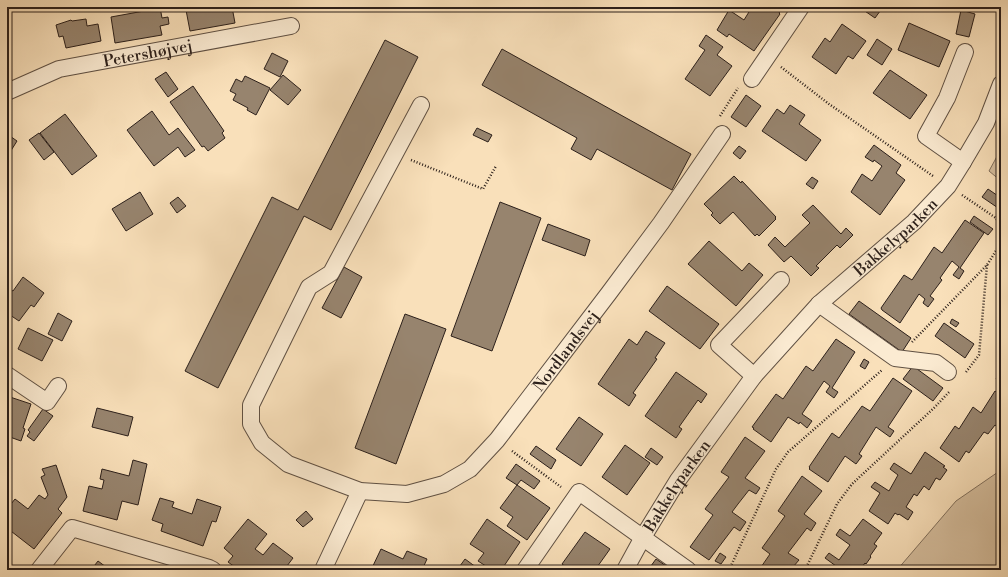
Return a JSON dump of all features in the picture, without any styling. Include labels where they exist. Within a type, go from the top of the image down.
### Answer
[{"type":"street","points":[[752,79],[801,7]]},
{"type":"street","name":"Petershøjvej","points":[[7,92],[59,69],[291,26]]},
{"type":"street","points":[[963,162],[926,136],[947,98],[965,52]]},
{"type":"street","name":"Bakkelyparken","points":[[625,570],[643,537],[678,480],[754,376],[819,304],[914,222],[948,186],[986,123],[1001,84]]},
{"type":"street","name":"Nordlandsvej","points":[[421,105],[331,272],[309,287],[251,405],[251,424],[262,443],[288,464],[360,491],[407,494],[444,484],[470,469],[497,440],[661,223],[722,134]]},
{"type":"street","points":[[754,376],[719,345],[782,280]]},
{"type":"street","points":[[819,304],[895,358],[936,363],[955,375]]},
{"type":"street","points":[[7,375],[47,402],[58,386]]},
{"type":"street","points":[[323,570],[360,491]]},
{"type":"street","name":"Bakkelyparken","points":[[576,497],[579,492],[688,570]]},
{"type":"street","points":[[525,570],[576,497]]},
{"type":"street","points":[[40,570],[72,528],[213,570]]},
{"type":"path","points":[[766,57],[829,104],[996,218],[1001,228]]},
{"type":"path","points":[[722,134],[717,120],[740,86],[752,79]]},
{"type":"path","points":[[419,163],[483,189],[496,166]]},
{"type":"path","points":[[729,570],[776,469],[788,452],[895,358],[987,265],[999,246],[1001,239]]},
{"type":"path","points":[[955,375],[979,355],[987,265]]},
{"type":"path","points":[[805,570],[837,504],[852,484],[935,407],[951,390]]},
{"type":"path","points":[[506,447],[576,497]]},
{"type":"shaded area","points":[[1001,149],[1001,181],[989,171]]},
{"type":"shaded area","points":[[1001,470],[1001,570],[897,570],[956,501]]},
{"type":"building","points":[[143,7],[160,7],[162,18],[168,17],[169,24],[160,26],[162,35],[115,43],[111,17],[144,11]]},
{"type":"building","points":[[203,7],[232,7],[235,23],[190,31],[186,10]]},
{"type":"building","points":[[752,7],[783,7],[779,13],[780,14],[754,51],[729,34],[727,37],[717,30],[729,10],[744,20]]},
{"type":"building","points":[[859,7],[883,7],[875,18]]},
{"type":"building","points":[[961,10],[975,14],[969,37],[956,34]]},
{"type":"building","points":[[86,19],[87,26],[98,24],[101,41],[66,48],[63,36],[59,37],[56,25],[71,20]]},
{"type":"building","points":[[909,23],[950,41],[939,67],[898,50]]},
{"type":"building","points":[[842,24],[866,41],[853,59],[848,56],[836,74],[812,57],[825,38],[830,42]]},
{"type":"building","points":[[706,35],[723,47],[717,55],[732,66],[710,96],[685,79],[705,50],[699,46]]},
{"type":"building","points":[[877,39],[892,49],[882,65],[867,55]]},
{"type":"building","points":[[385,40],[418,57],[331,230],[304,216],[218,388],[185,371],[272,197],[298,210]]},
{"type":"building","points":[[502,49],[691,154],[672,190],[597,149],[591,160],[571,149],[577,138],[482,85]]},
{"type":"building","points":[[272,53],[288,61],[280,77],[264,69]]},
{"type":"building","points":[[890,70],[927,95],[910,119],[873,93]]},
{"type":"building","points":[[166,72],[178,89],[168,97],[155,79]]},
{"type":"building","points":[[283,75],[301,90],[288,105],[270,90]]},
{"type":"building","points":[[245,76],[270,88],[256,115],[247,110],[248,108],[233,100],[236,94],[230,91],[236,79],[242,82]]},
{"type":"building","points":[[193,86],[224,131],[222,133],[225,138],[208,151],[204,146],[202,147],[170,102]]},
{"type":"building","points":[[746,95],[761,106],[746,127],[731,117]]},
{"type":"building","points":[[790,105],[805,115],[799,124],[821,140],[806,161],[762,131],[777,109],[784,114]]},
{"type":"building","points":[[152,111],[169,135],[178,128],[195,150],[185,157],[178,147],[154,166],[127,130]]},
{"type":"building","points":[[65,114],[97,156],[72,175],[40,133]]},
{"type":"building","points":[[477,128],[492,135],[488,142],[473,135]]},
{"type":"building","points":[[39,133],[54,152],[44,160],[29,140]]},
{"type":"building","points":[[7,134],[17,141],[7,157]]},
{"type":"building","points":[[874,145],[901,165],[896,173],[905,180],[880,215],[851,192],[862,174],[872,181],[882,166],[874,160],[873,162],[865,157]]},
{"type":"building","points":[[739,146],[746,151],[740,159],[733,153]]},
{"type":"building","points":[[734,176],[741,183],[742,181],[776,217],[776,219],[759,236],[757,234],[755,236],[733,212],[720,224],[711,215],[713,213],[704,204]]},
{"type":"building","points":[[812,177],[818,181],[813,189],[806,184]]},
{"type":"building","points":[[988,189],[1001,198],[1001,210],[982,197]]},
{"type":"building","points":[[140,192],[153,214],[126,231],[112,209]]},
{"type":"building","points":[[178,197],[186,206],[177,213],[170,203]]},
{"type":"building","points":[[500,202],[541,218],[492,351],[451,336]]},
{"type":"building","points":[[813,205],[841,234],[846,228],[853,235],[840,248],[837,245],[816,266],[819,268],[811,276],[791,256],[784,262],[768,245],[775,237],[785,247],[810,223],[802,215]]},
{"type":"building","points":[[974,216],[993,229],[988,235],[970,222]]},
{"type":"building","points":[[965,220],[984,233],[960,268],[964,271],[959,279],[953,275],[959,267],[952,261],[940,278],[942,280],[930,296],[934,299],[928,307],[923,303],[925,299],[919,294],[900,323],[882,310],[881,308],[904,275],[912,280],[934,247],[942,253]]},
{"type":"building","points":[[548,224],[590,240],[585,256],[542,240]]},
{"type":"building","points":[[709,241],[742,271],[749,263],[763,275],[736,306],[688,264]]},
{"type":"building","points":[[344,267],[362,277],[341,318],[322,308]]},
{"type":"building","points":[[23,277],[44,293],[34,307],[31,305],[19,321],[7,313],[7,295],[11,290],[13,291]]},
{"type":"building","points":[[667,286],[719,324],[700,349],[649,311]]},
{"type":"building","points":[[859,301],[911,338],[902,352],[849,314]]},
{"type":"building","points":[[58,313],[72,321],[62,341],[48,334]]},
{"type":"building","points":[[405,314],[446,329],[396,464],[355,448]]},
{"type":"building","points":[[952,319],[959,323],[956,327],[950,323]]},
{"type":"building","points":[[944,323],[974,344],[965,358],[935,336]]},
{"type":"building","points":[[28,328],[53,340],[42,361],[18,349]]},
{"type":"building","points":[[646,331],[665,343],[655,358],[657,359],[633,393],[636,395],[629,406],[598,384],[629,339],[637,345]]},
{"type":"building","points":[[836,339],[855,352],[832,388],[838,392],[834,398],[826,392],[830,386],[824,381],[802,414],[812,421],[807,428],[800,422],[799,424],[788,417],[771,442],[753,429],[754,428],[752,427],[776,394],[783,399],[806,366],[813,371]]},
{"type":"building","points":[[864,359],[869,362],[865,369],[860,366]]},
{"type":"building","points":[[913,366],[943,388],[933,401],[903,379]]},
{"type":"building","points":[[1001,371],[1001,382],[996,379]]},
{"type":"building","points":[[676,372],[707,394],[701,403],[698,400],[679,427],[682,429],[676,438],[645,416]]},
{"type":"building","points":[[893,378],[912,391],[888,427],[894,431],[890,437],[876,427],[859,454],[862,456],[856,464],[845,456],[828,482],[809,469],[832,433],[839,438],[862,406],[870,411]]},
{"type":"building","points":[[995,391],[1001,395],[1001,426],[999,428],[995,425],[988,434],[984,432],[969,453],[966,451],[959,462],[940,448],[955,426],[959,429],[973,407],[981,413]]},
{"type":"building","points":[[7,396],[31,404],[23,428],[25,429],[21,441],[7,436]]},
{"type":"building","points":[[97,408],[133,417],[128,436],[92,427]]},
{"type":"building","points":[[43,409],[53,416],[34,441],[27,436],[30,432],[28,430]]},
{"type":"building","points":[[579,417],[603,434],[581,466],[556,449]]},
{"type":"building","points":[[745,437],[765,451],[745,478],[760,488],[756,494],[749,490],[732,512],[746,522],[740,531],[734,527],[709,560],[690,547],[713,515],[705,509],[729,477],[721,472]]},
{"type":"building","points":[[625,445],[650,463],[627,495],[602,477]]},
{"type":"building","points":[[536,446],[556,460],[551,469],[530,454]]},
{"type":"building","points":[[651,448],[663,457],[657,465],[645,457]]},
{"type":"building","points":[[925,452],[945,466],[943,467],[947,470],[940,480],[936,478],[929,490],[924,486],[917,496],[914,494],[906,507],[913,512],[908,520],[895,513],[888,524],[869,511],[880,493],[871,487],[875,482],[889,491],[898,475],[890,469],[894,463],[911,474]]},
{"type":"building","points":[[133,460],[147,464],[138,505],[122,501],[117,520],[83,511],[89,486],[102,489],[104,480],[100,479],[102,469],[129,476]]},
{"type":"building","points":[[516,464],[540,481],[534,489],[521,480],[517,485],[506,478]]},
{"type":"building","points":[[56,465],[67,497],[58,509],[62,513],[34,549],[7,528],[7,509],[15,499],[28,509],[39,495],[45,499],[48,495],[41,477],[45,475],[42,469]]},
{"type":"building","points":[[802,476],[822,491],[804,514],[816,523],[811,531],[807,528],[788,553],[799,560],[793,567],[791,566],[788,570],[759,570],[770,554],[762,548],[785,516],[778,511]]},
{"type":"building","points":[[517,485],[550,508],[527,540],[507,526],[513,517],[500,508]]},
{"type":"building","points":[[160,498],[174,502],[172,507],[192,514],[197,499],[221,507],[216,522],[212,521],[203,546],[161,531],[163,524],[152,520]]},
{"type":"building","points":[[306,511],[313,519],[303,527],[296,520]]},
{"type":"building","points":[[248,519],[267,534],[255,549],[263,555],[273,543],[293,558],[284,570],[280,568],[278,570],[239,570],[228,562],[233,556],[224,548]]},
{"type":"building","points":[[487,519],[520,542],[504,566],[507,568],[506,570],[492,570],[478,561],[484,553],[470,544]]},
{"type":"building","points":[[863,519],[882,533],[874,544],[877,546],[870,556],[871,557],[862,567],[866,570],[839,570],[840,569],[825,558],[829,553],[839,560],[850,545],[836,535],[840,529],[850,536]]},
{"type":"building","points":[[585,532],[610,549],[595,570],[570,570],[562,564]]},
{"type":"building","points":[[381,549],[403,559],[407,551],[427,559],[422,570],[371,570]]},
{"type":"building","points":[[720,553],[726,557],[721,564],[715,561]]},
{"type":"building","points":[[465,559],[480,570],[457,570]]},
{"type":"building","points":[[656,559],[672,570],[648,570]]},
{"type":"building","points":[[98,561],[110,570],[91,570]]}]
